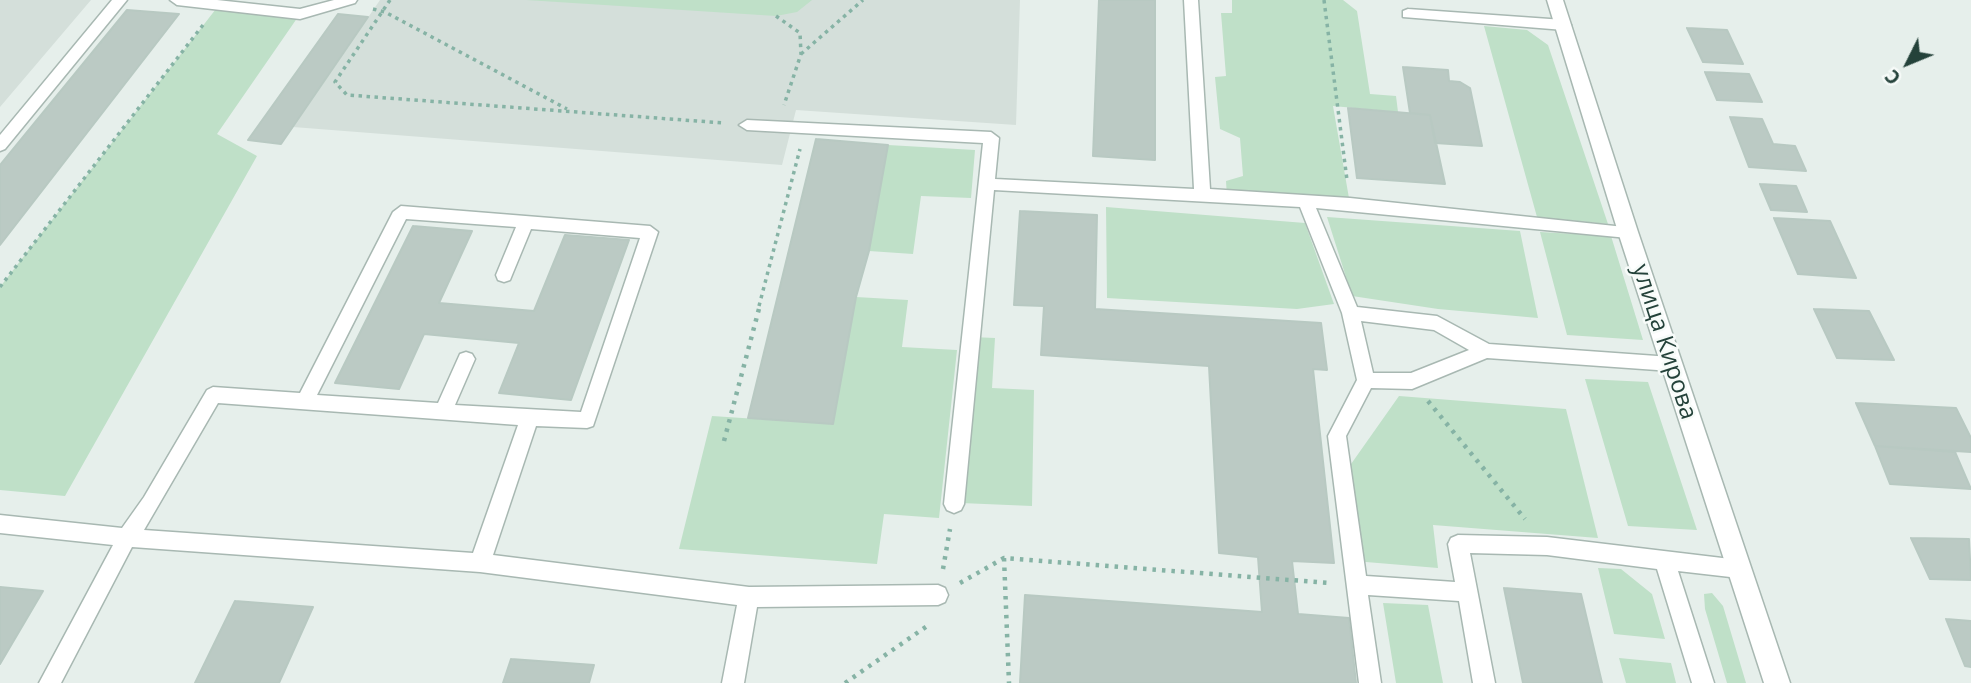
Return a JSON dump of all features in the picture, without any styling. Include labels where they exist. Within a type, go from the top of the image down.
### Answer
[{"type":"street","name":"улица Кирова","points":[[1555,0],[1628,232],[1777,683]]},
{"type":"lane","points":[[0,145],[120,0]]},
{"type":"lane","points":[[177,0],[221,2],[300,14],[350,0]]},
{"type":"lane","points":[[1191,0],[1202,195]]},
{"type":"lane","points":[[1408,14],[1564,25]]},
{"type":"lane","points":[[747,125],[991,138],[954,504]]},
{"type":"lane","points":[[987,184],[1350,204],[1628,232]]},
{"type":"lane","points":[[1306,202],[1351,313],[1366,380],[1337,436],[1370,683]]},
{"type":"lane","points":[[50,683],[127,538],[151,503],[213,396],[587,420],[650,232],[401,212],[305,401]]},
{"type":"lane","points":[[504,275],[526,222]]},
{"type":"lane","points":[[1351,313],[1437,323],[1486,351]]},
{"type":"lane","points":[[1366,380],[1412,381],[1486,351],[1671,363]]},
{"type":"lane","points":[[444,410],[466,359]]},
{"type":"lane","points":[[480,563],[530,418]]},
{"type":"lane","points":[[0,524],[127,538],[480,563],[749,597],[938,595]]},
{"type":"lane","points":[[1484,683],[1458,544],[1547,547],[1740,569]]},
{"type":"lane","points":[[1665,561],[1703,683]]},
{"type":"lane","points":[[1358,585],[1467,592]]},
{"type":"lane","points":[[733,683],[749,597]]},
{"type":"path","points":[[390,0],[385,12],[335,82],[347,95],[747,125],[784,105],[801,54],[800,33],[776,16]]},
{"type":"path","points":[[801,54],[863,0]]},
{"type":"path","points":[[1324,0],[1350,204]]},
{"type":"path","points":[[0,288],[221,2]]},
{"type":"path","points":[[334,5],[385,12],[570,111]]},
{"type":"path","points":[[724,441],[805,127]]},
{"type":"path","points":[[1412,381],[1547,547]]},
{"type":"path","points":[[845,683],[932,623],[954,504]]},
{"type":"path","points":[[938,595],[1004,558],[1358,585]]},
{"type":"path","points":[[1004,558],[1009,683]]},
{"type":"shaded area","points":[[0,0],[91,0],[0,107]]},
{"type":"shaded area","points":[[380,0],[1020,0],[1016,125],[796,110],[782,165],[293,127]]},
{"type":"green space","points":[[526,0],[812,0],[797,12],[776,16]]},
{"type":"green space","points":[[1232,0],[1343,0],[1357,11],[1370,94],[1396,96],[1398,112],[1333,106],[1350,204],[1227,197],[1226,181],[1243,176],[1240,138],[1220,129],[1215,77],[1226,76],[1221,13],[1232,13]]},
{"type":"green space","points":[[219,5],[300,14],[217,134],[257,156],[65,496],[0,490],[0,287]]},
{"type":"green space","points":[[1484,26],[1527,30],[1548,45],[1608,224],[1537,217]]},
{"type":"green space","points":[[888,145],[975,150],[971,198],[921,196],[913,254],[869,251]]},
{"type":"green space","points":[[1106,207],[1305,223],[1334,304],[1297,309],[1107,298]]},
{"type":"green space","points":[[1327,217],[1520,231],[1538,318],[1438,309],[1352,296]]},
{"type":"green space","points":[[1540,232],[1611,236],[1643,340],[1567,335]]},
{"type":"green space","points":[[856,297],[908,300],[902,347],[957,350],[939,518],[884,514],[877,564],[679,549],[712,416],[833,424]]},
{"type":"green space","points":[[972,337],[995,338],[992,388],[1034,390],[1032,506],[961,503]]},
{"type":"green space","points":[[1585,379],[1648,382],[1697,530],[1628,526]]},
{"type":"green space","points":[[1399,396],[1566,409],[1598,538],[1433,525],[1438,568],[1354,561],[1344,474]]},
{"type":"green space","points":[[1598,568],[1621,569],[1652,594],[1665,639],[1614,634]]},
{"type":"green space","points":[[1712,593],[1723,606],[1746,683],[1727,683],[1705,609],[1704,594]]},
{"type":"green space","points":[[1383,603],[1428,605],[1443,683],[1396,683]]},
{"type":"green space","points":[[1619,658],[1671,663],[1676,683],[1626,683]]},
{"type":"building","points":[[1099,0],[1155,0],[1155,160],[1093,156]]},
{"type":"building","points":[[127,10],[179,14],[0,245],[0,165]]},
{"type":"building","points":[[338,14],[368,17],[281,144],[248,140]]},
{"type":"building","points":[[1687,28],[1727,30],[1743,64],[1703,62]]},
{"type":"building","points":[[1403,67],[1448,70],[1449,81],[1460,82],[1470,88],[1482,146],[1435,143],[1430,115],[1410,113]]},
{"type":"building","points":[[1705,72],[1749,74],[1762,102],[1717,100]]},
{"type":"building","points":[[1348,108],[1430,115],[1445,184],[1357,178]]},
{"type":"building","points":[[1730,117],[1762,119],[1773,144],[1795,146],[1806,171],[1749,167]]},
{"type":"building","points":[[816,139],[888,145],[833,424],[748,418]]},
{"type":"building","points":[[1760,184],[1796,186],[1807,212],[1771,210]]},
{"type":"building","points":[[1020,211],[1097,215],[1095,309],[1321,323],[1327,370],[1313,369],[1334,563],[1292,561],[1298,614],[1349,618],[1356,683],[1020,683],[1025,595],[1262,612],[1258,557],[1219,553],[1209,366],[1041,355],[1044,306],[1014,305]]},
{"type":"building","points":[[1774,218],[1830,221],[1856,278],[1798,274]]},
{"type":"building","points":[[413,226],[472,231],[439,303],[534,311],[565,235],[629,240],[571,400],[499,393],[519,343],[424,334],[399,389],[335,383]]},
{"type":"building","points":[[1814,309],[1869,311],[1894,360],[1837,358]]},
{"type":"building","points":[[1856,403],[1956,408],[1971,438],[1971,452],[1875,446]]},
{"type":"building","points":[[1875,446],[1955,452],[1971,489],[1890,484]]},
{"type":"building","points":[[1911,538],[1969,539],[1971,580],[1930,579]]},
{"type":"building","points":[[0,587],[43,591],[0,664]]},
{"type":"building","points":[[1504,588],[1581,594],[1602,683],[1523,683]]},
{"type":"building","points":[[235,601],[313,607],[279,683],[195,683]]},
{"type":"building","points":[[1946,619],[1971,621],[1971,667],[1965,666]]},
{"type":"building","points":[[511,659],[594,665],[589,683],[503,683]]}]
